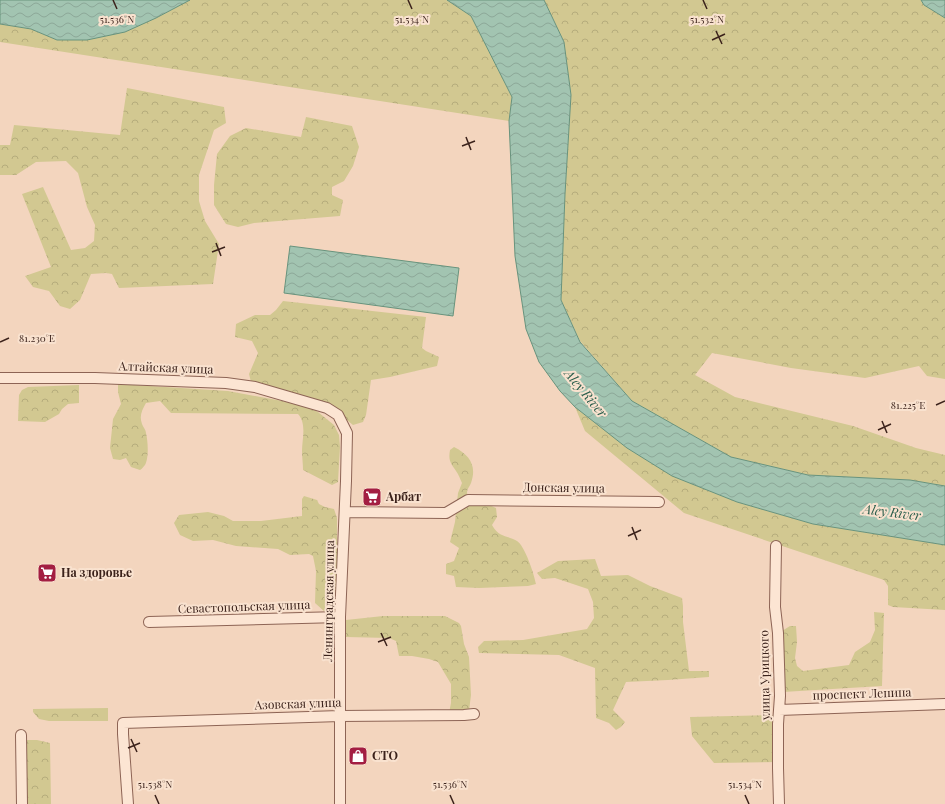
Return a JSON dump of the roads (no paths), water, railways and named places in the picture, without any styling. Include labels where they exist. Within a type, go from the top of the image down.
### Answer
[{"type":"street","name":"Алтайская улица","points":[[0,378],[95,378],[226,384],[255,387],[327,408]]},
{"type":"street","name":"Ленинградская улица","points":[[327,408],[338,414],[347,433],[340,617],[340,804]]},
{"type":"street","name":"Донская улица","points":[[345,512],[446,513],[468,500],[659,502]]},
{"type":"street","name":"улица Урицкого","points":[[776,546],[775,606],[778,633],[780,696],[778,768],[779,804]]},
{"type":"street","name":"Севастопольская улица","points":[[149,622],[340,617]]},
{"type":"street","name":"проспект Ленина","points":[[779,710],[945,704]]},
{"type":"street","name":"Азовская улица","points":[[128,804],[123,723],[340,716],[474,714]]},
{"type":"street","points":[[21,735],[22,804]]},
{"type":"water","points":[[0,0],[190,0],[125,32],[87,40],[57,40],[31,29],[0,24]]},
{"type":"water","name":"Aley River","points":[[447,0],[544,0],[564,42],[571,95],[561,300],[580,342],[632,401],[731,457],[808,475],[910,480],[945,486],[945,545],[813,524],[737,502],[672,476],[627,448],[575,407],[560,391],[539,362],[526,329],[515,256],[509,121],[512,97],[471,16]]},
{"type":"water","points":[[921,0],[945,0],[945,18],[924,5]]},
{"type":"water","points":[[290,246],[459,268],[453,316],[284,293]]},
{"type":"place","name":"Арбат","points":[[372,497]]},
{"type":"place","name":"На здоровье","points":[[47,573]]},
{"type":"place","name":"СТО","points":[[358,756]]}]
